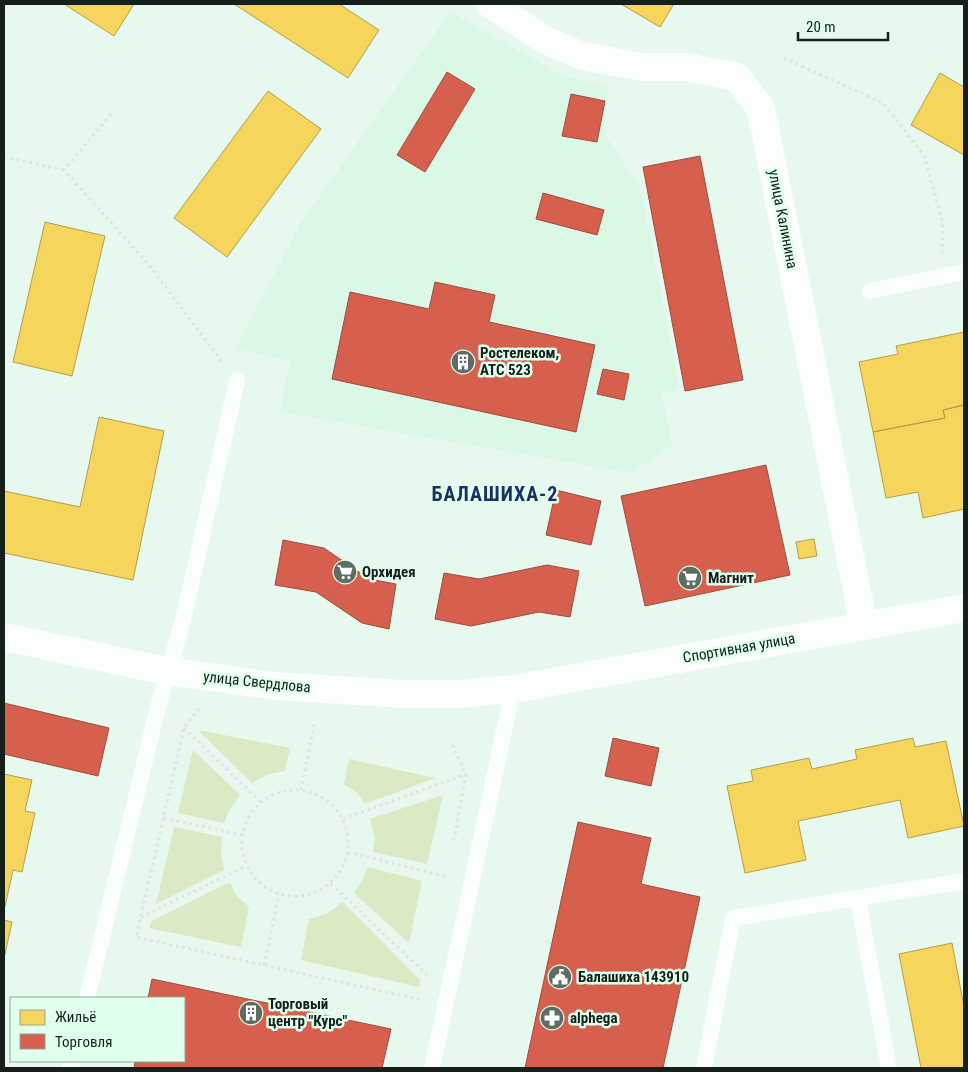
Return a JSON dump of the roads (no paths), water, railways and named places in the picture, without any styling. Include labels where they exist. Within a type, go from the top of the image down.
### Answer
[{"type":"main road","name":"улица Калинина","points":[[490,4],[545,40],[582,56],[643,67],[686,67],[737,77],[760,109],[864,626]]},
{"type":"main road","name":"Спортивная улица","points":[[513,689],[964,608]]},
{"type":"main road","name":"улица Свердлова","points":[[4,636],[167,671],[275,686],[403,694],[461,694],[513,689]]},
{"type":"lane","points":[[870,291],[964,272]]},
{"type":"lane","points":[[87,997],[167,671],[182,620],[236,381]]},
{"type":"lane","points":[[432,1068],[513,689]]},
{"type":"lane","points":[[704,1068],[733,918],[964,881]]},
{"type":"lane","points":[[858,899],[889,1068]]},
{"type":"place","name":"Ростелеком, АТС 523","points":[[463,362]]},
{"type":"place","name":"Орхидея","points":[[345,572]]},
{"type":"place","name":"Магнит","points":[[690,578]]},
{"type":"place","name":"Балашиха 143910","points":[[560,977]]},
{"type":"place","name":"Торговый центр \"Курс\"","points":[[251,1013]]},
{"type":"place","name":"alphega","points":[[552,1018]]},
{"type":"district","name":"БАЛАШИХА-2","points":[[495,494]]}]
